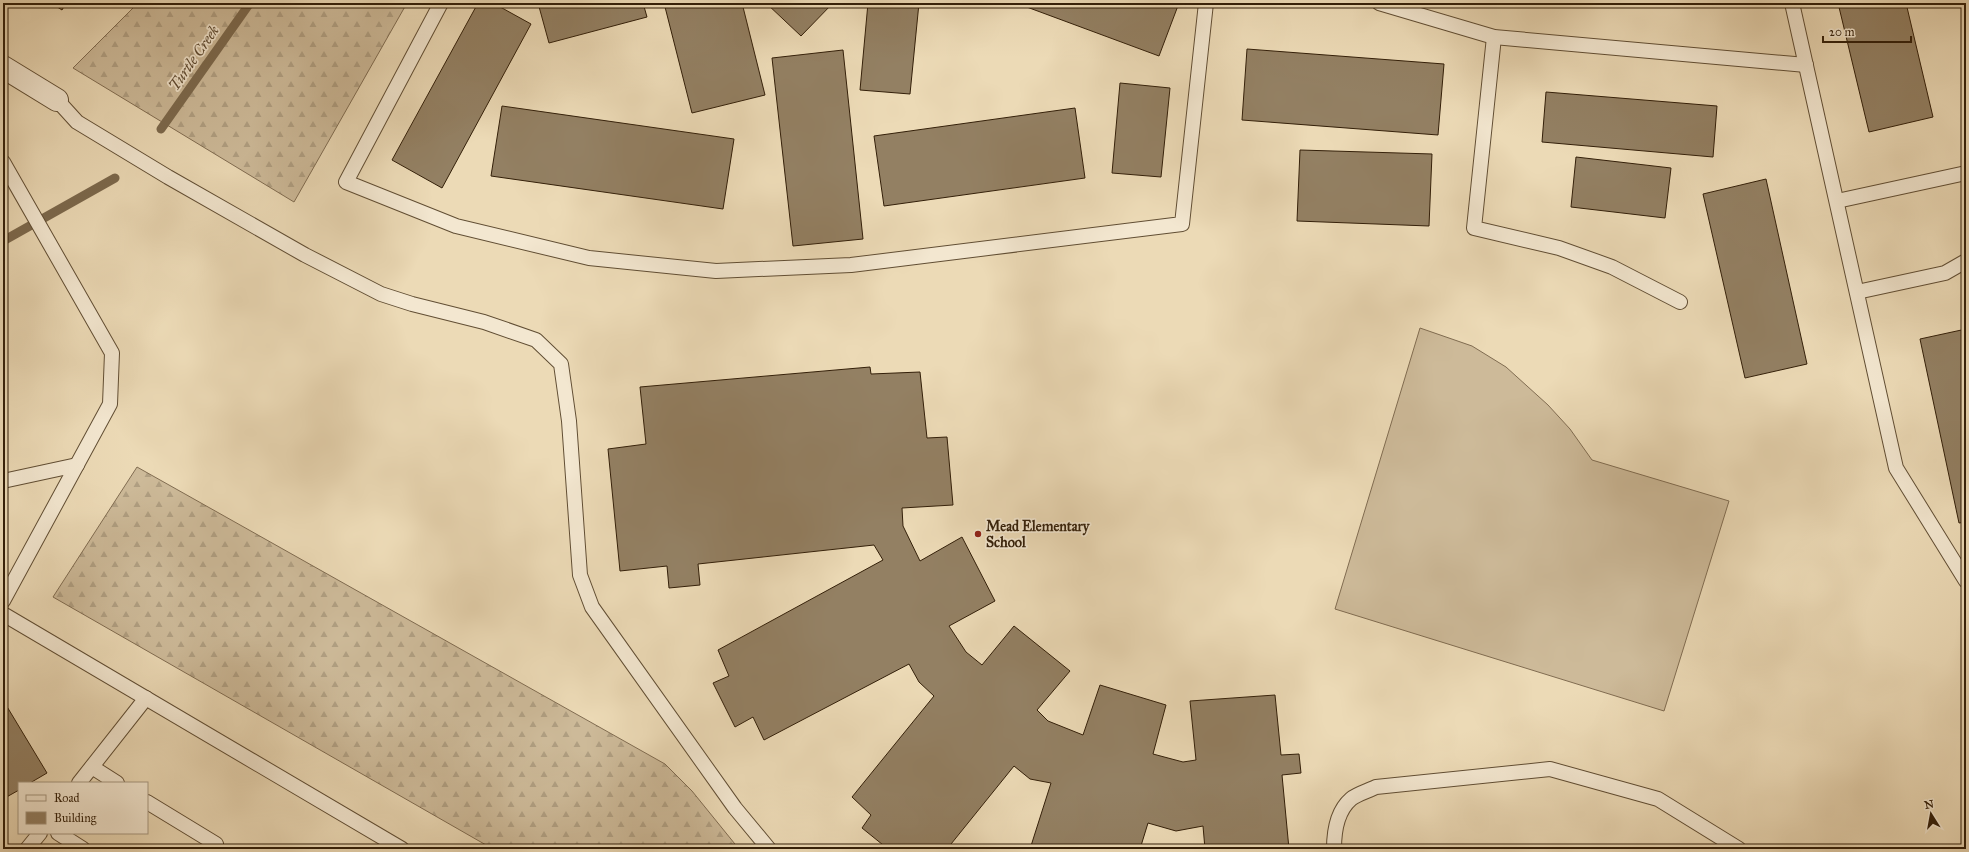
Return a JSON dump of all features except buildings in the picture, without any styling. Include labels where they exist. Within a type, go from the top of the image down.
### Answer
[{"type":"street","points":[[3,67],[57,100]]},
{"type":"lane","points":[[441,3],[346,182],[456,226],[589,258],[716,271],[851,265],[1182,224],[1206,3]]},
{"type":"lane","points":[[1379,3],[1494,36],[1806,65]]},
{"type":"lane","points":[[1792,3],[1896,468],[1966,581]]},
{"type":"lane","points":[[1494,36],[1474,228],[1560,248],[1612,267],[1680,302]]},
{"type":"lane","points":[[57,100],[77,122],[168,177],[305,255],[381,294],[412,304],[484,322],[536,340],[561,364],[569,421],[580,575],[592,607],[735,808],[769,849]]},
{"type":"lane","points":[[3,162],[112,352],[110,404],[3,601]]},
{"type":"lane","points":[[1837,201],[1966,173]]},
{"type":"lane","points":[[1857,292],[1945,273],[1966,261]]},
{"type":"lane","points":[[3,481],[77,465]]},
{"type":"lane","points":[[3,614],[402,849]]},
{"type":"lane","points":[[80,782],[146,698]]},
{"type":"lane","points":[[92,767],[115,782]]},
{"type":"lane","points":[[1334,849],[1334,834],[1339,816],[1351,800],[1376,787],[1550,769],[1658,799],[1739,849]]},
{"type":"lane","points":[[148,803],[216,844],[213,849]]},
{"type":"lane","points":[[27,849],[39,834]]},
{"type":"lane","points":[[60,834],[83,849]]},
{"type":"green space","points":[[138,3],[407,3],[294,202],[73,68]]},
{"type":"green space","points":[[1420,328],[1472,346],[1506,367],[1548,405],[1570,429],[1592,460],[1729,501],[1664,711],[1335,609]]},
{"type":"green space","points":[[137,467],[665,764],[692,791],[739,849],[493,849],[53,597]]},
{"type":"waterway","name":"Turtle Creek","points":[[161,129],[250,3]]},
{"type":"waterway","name":"Turtle Creek","points":[[3,241],[115,178]]},
{"type":"place","name":"Mead Elementary School","points":[[978,534]]}]
